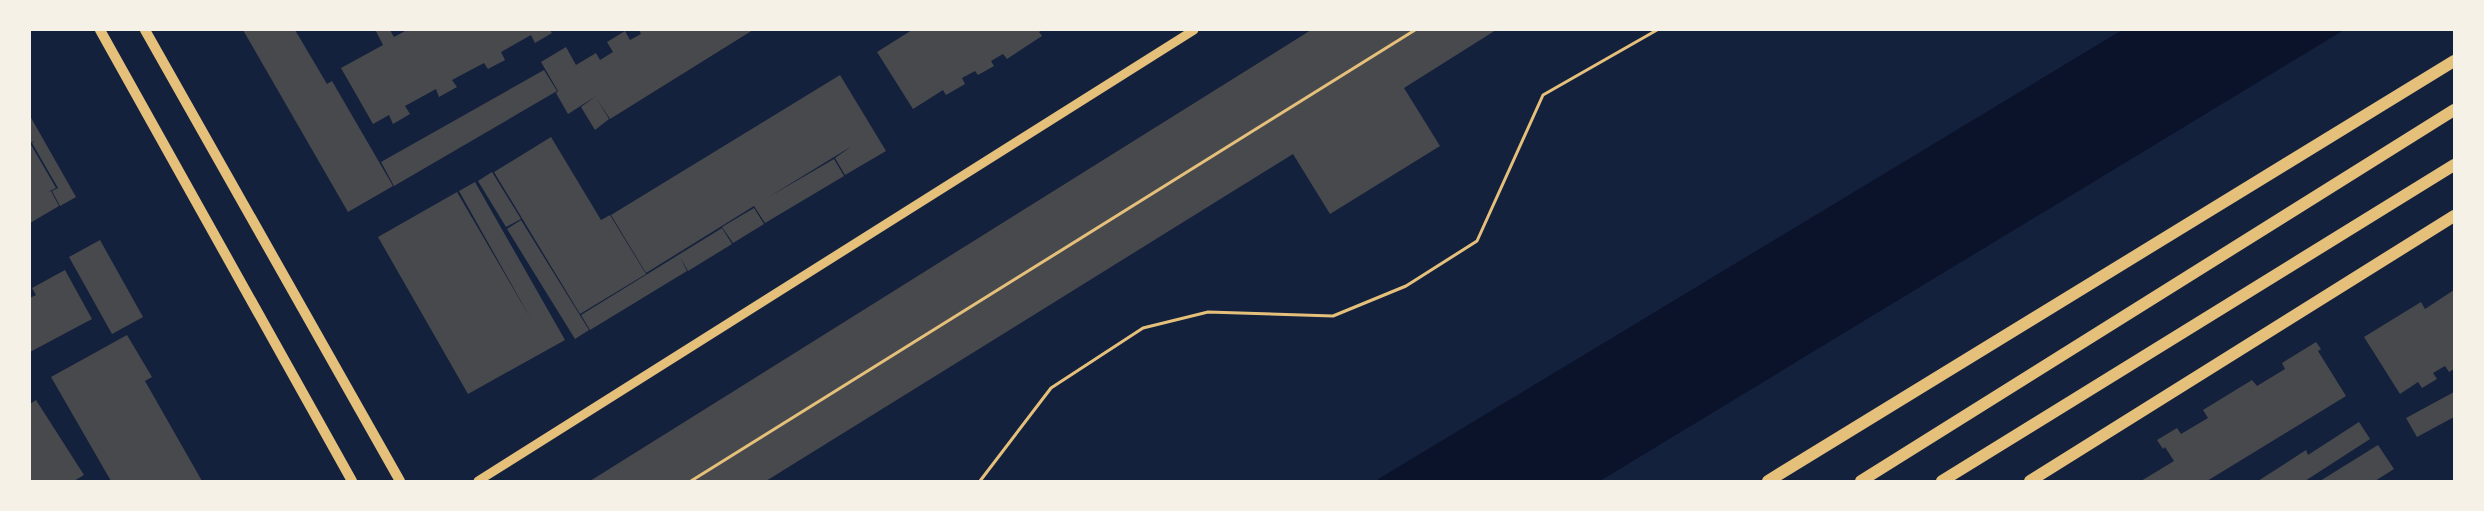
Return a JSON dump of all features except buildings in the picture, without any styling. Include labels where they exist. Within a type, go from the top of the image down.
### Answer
[{"type":"main road","points":[[100,30],[352,481]]},
{"type":"main road","points":[[145,30],[400,481]]},
{"type":"main road","points":[[1768,481],[2454,62]]},
{"type":"main road","points":[[1861,481],[2454,110]]},
{"type":"main road","points":[[1942,481],[2454,165]]},
{"type":"main road","points":[[2030,481],[2454,216]]},
{"type":"street","points":[[478,481],[1194,30]]},
{"type":"path","points":[[692,481],[1415,30]]},
{"type":"path","points":[[980,481],[1051,388],[1143,328],[1208,312],[1333,316],[1406,286],[1477,242],[1543,96],[1657,30]]},
{"type":"water","points":[[2122,30],[2344,30],[1600,481],[1375,481]]}]
